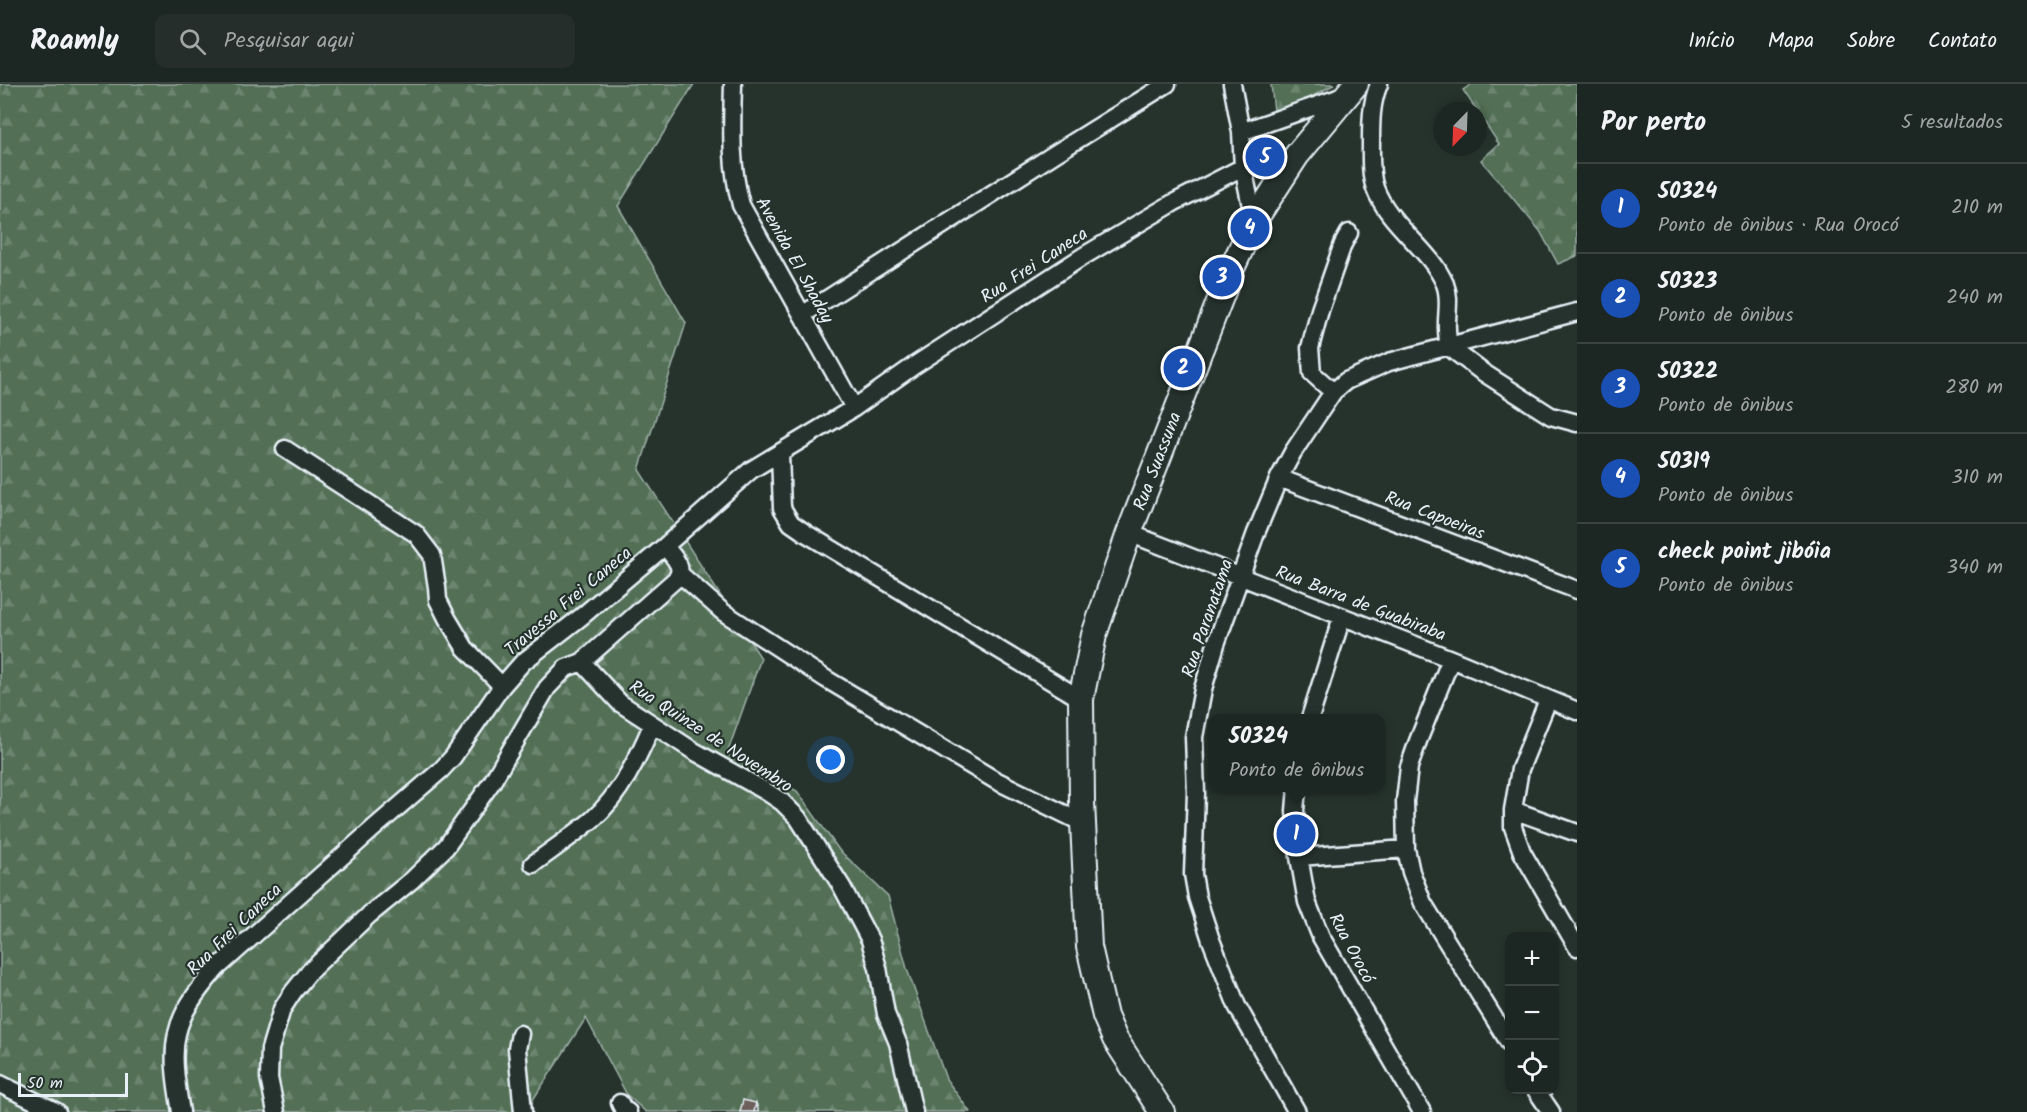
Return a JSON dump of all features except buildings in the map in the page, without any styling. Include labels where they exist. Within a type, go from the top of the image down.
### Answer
[{"type":"street","name":"Avenida El Shaday","points":[[733,84],[731,146],[734,180],[741,205],[854,408]]},
{"type":"street","points":[[802,315],[1167,84]]},
{"type":"street","points":[[1232,84],[1241,132],[1243,167],[1254,221]]},
{"type":"street","points":[[1379,84],[1373,103],[1371,128],[1371,165],[1374,186],[1388,211],[1428,258],[1445,284],[1449,307],[1447,330],[1449,347],[1481,371],[1551,416],[1577,423]]},
{"type":"street","points":[[1241,132],[1350,90]]},
{"type":"street","name":"Rua Suassuna","points":[[1162,1112],[1115,1039],[1105,1016],[1089,947],[1083,823],[1081,699],[1094,635],[1129,533],[1233,266],[1254,221],[1297,156],[1350,90]]},
{"type":"street","name":"Rua Frei Caneca","points":[[854,408],[915,365],[1082,256],[1173,203],[1243,167]]},
{"type":"street","points":[[1333,392],[1312,373],[1310,348],[1320,310],[1349,233]]},
{"type":"street","name":"Rua Paranatama","points":[[1297,1112],[1237,1006],[1204,919],[1193,874],[1196,793],[1194,737],[1203,689],[1216,644],[1242,577],[1256,532],[1279,477],[1333,392],[1346,381],[1381,365],[1577,312]]},
{"type":"street","name":"Travessa Frei Caneca","points":[[312,882],[453,758],[502,686],[523,662],[581,617],[751,470],[854,408]]},
{"type":"street","points":[[285,449],[416,534],[432,555],[438,600],[447,618],[465,648],[502,686]]},
{"type":"street","points":[[780,454],[782,508],[791,523],[1081,699]]},
{"type":"street","name":"Rua Capoeiras","points":[[1279,477],[1577,590]]},
{"type":"street","name":"Rua Barra de Guabiraba","points":[[1129,533],[1451,658],[1577,711]]},
{"type":"street","points":[[665,546],[679,565],[680,574],[723,612],[826,678],[995,780],[1083,823]]},
{"type":"street","points":[[276,1112],[269,1078],[270,1049],[282,1009],[293,993],[310,971],[446,847],[492,782],[547,688],[566,668],[582,662],[680,574]]},
{"type":"street","points":[[1311,714],[1342,617]]},
{"type":"street","points":[[1451,658],[1409,767],[1405,801],[1406,849],[1411,872],[1423,903],[1507,1040]]},
{"type":"street","name":"Rua Quinze de Novembro","points":[[582,662],[620,703],[652,725],[782,802],[802,825],[842,887],[870,940],[878,968],[886,1014],[898,1043],[914,1112]]},
{"type":"street","points":[[1548,700],[1520,769],[1514,810],[1514,828],[1522,852],[1577,947]]},
{"type":"street","points":[[533,864],[593,819],[612,799],[652,725]]},
{"type":"street","name":"Rua Orocó","points":[[1297,792],[1295,811],[1299,857],[1307,902],[1321,937],[1422,1112]]},
{"type":"street","points":[[1514,810],[1577,832]]},
{"type":"street","points":[[1299,857],[1406,849]]},
{"type":"street","name":"Rua Frei Caneca","points":[[181,1112],[174,1050],[181,1018],[195,995],[217,968],[312,882]]},
{"type":"street","points":[[520,1034],[517,1049],[523,1112]]},
{"type":"street","points":[[0,1084],[57,1112]]},
{"type":"street","points":[[1539,1094],[1551,1112]]},
{"type":"green space","points":[[0,84],[694,84],[618,206],[686,323],[639,470],[761,658],[727,754],[797,791],[839,850],[888,896],[907,969],[946,1079],[970,1112],[646,1112],[627,1095],[586,1018],[525,1112],[0,1112]]},
{"type":"green space","points":[[1271,84],[1335,84],[1302,102],[1274,111]]},
{"type":"green space","points":[[1472,84],[1577,84],[1577,256],[1558,264],[1540,231],[1481,160],[1499,144],[1487,126],[1487,102],[1471,102],[1463,90]]},
{"type":"place","name":"check point jibóia","points":[[1265,157]]},
{"type":"place","name":"50319","points":[[1250,228]]},
{"type":"place","name":"50322","points":[[1222,277]]},
{"type":"place","name":"50323","points":[[1183,368]]},
{"type":"place","name":"50324","points":[[1296,834]]}]
